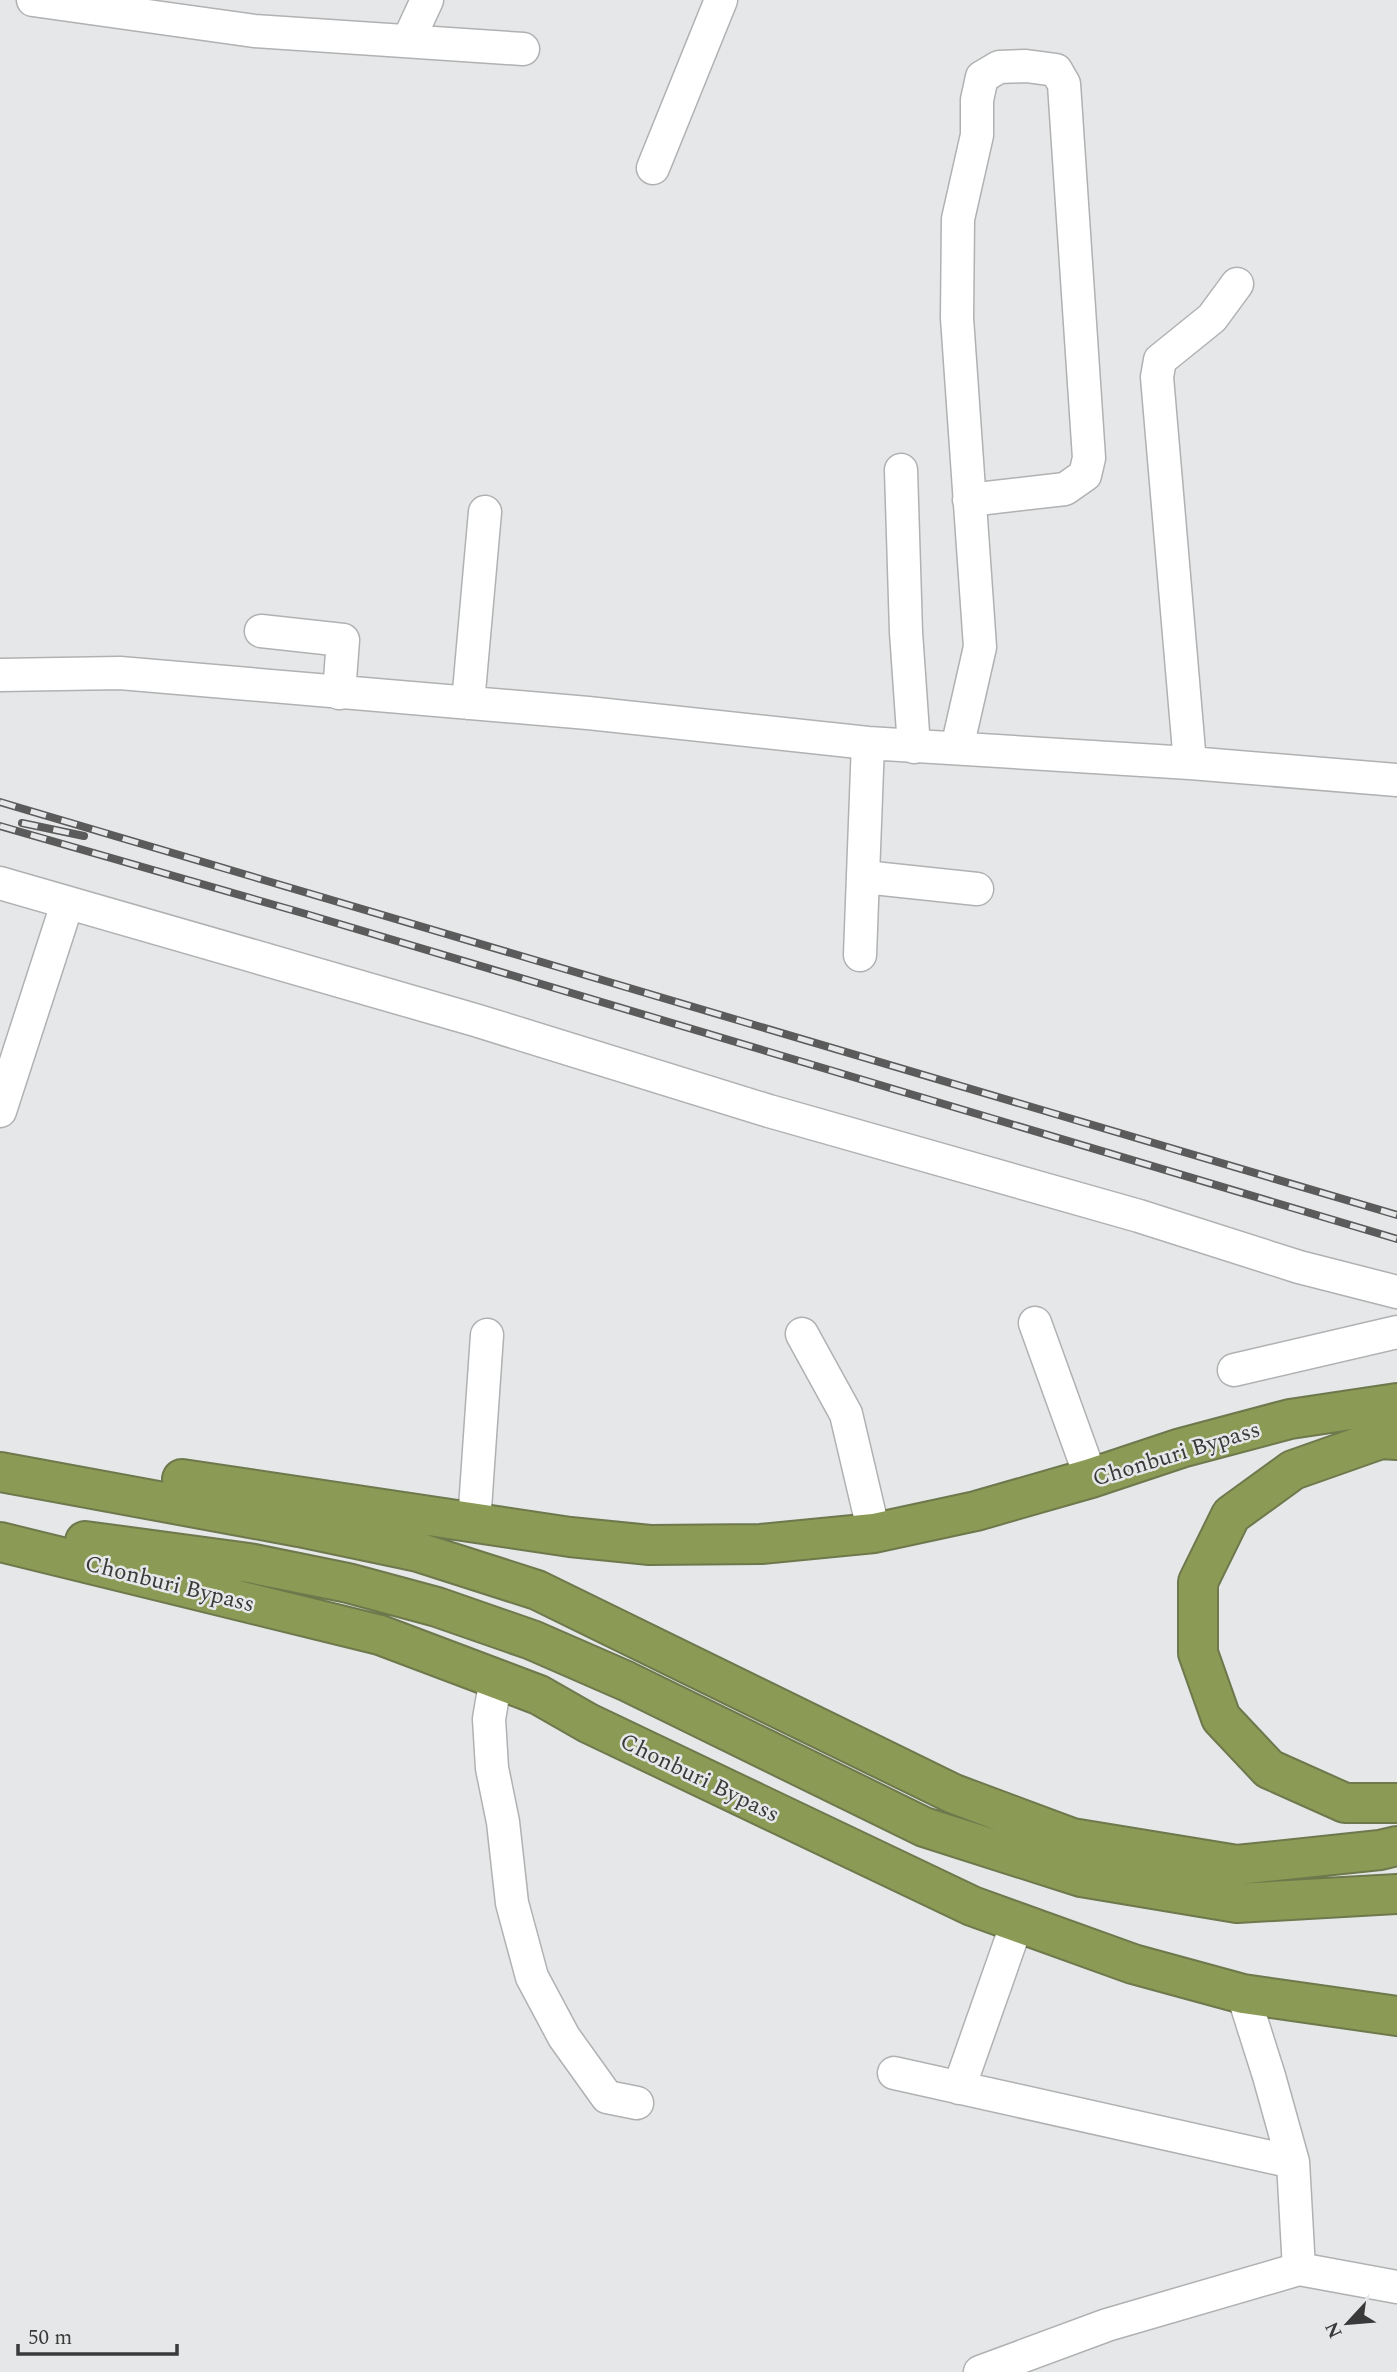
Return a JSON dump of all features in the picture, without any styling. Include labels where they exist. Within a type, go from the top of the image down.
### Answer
[{"type":"highway","name":"Chonburi Bypass","points":[[0,1455],[63,1460],[279,1495],[570,1537],[650,1545],[761,1544],[874,1533],[976,1511],[1091,1478],[1181,1448],[1290,1419],[1397,1403]]},
{"type":"highway","points":[[1397,1440],[1381,1439],[1293,1470],[1231,1515],[1198,1582],[1198,1653],[1221,1718],[1269,1769],[1345,1803],[1397,1803]]},
{"type":"highway","points":[[0,1472],[286,1524],[418,1552],[537,1590],[954,1794],[1072,1839],[1237,1865],[1397,1846]]},
{"type":"highway","points":[[0,1531],[249,1563],[348,1583],[437,1606],[531,1640],[626,1681],[924,1827],[1081,1877],[1237,1903],[1397,1894]]},
{"type":"highway","name":"Chonburi Bypass","points":[[0,1542],[380,1635],[496,1678],[539,1695],[588,1723],[960,1901],[1133,1964],[1243,1994],[1397,2016]]},
{"type":"street","points":[[33,0],[254,31],[523,49]]},
{"type":"street","points":[[408,41],[427,0]]},
{"type":"street","points":[[653,168],[721,0]]},
{"type":"street","points":[[957,748],[980,647],[969,500],[957,318],[958,219],[977,135],[977,100],[982,77],[999,67],[1026,66],[1056,70],[1064,84],[1089,458],[1085,475],[1065,489],[969,500]]},
{"type":"street","points":[[1190,763],[1157,377],[1160,360],[1212,318],[1237,284]]},
{"type":"street","points":[[901,470],[906,632],[914,747]]},
{"type":"street","points":[[468,704],[485,512]]},
{"type":"street","points":[[261,631],[343,640],[339,693]]},
{"type":"street","points":[[0,675],[120,673],[588,713],[914,747],[1190,763],[1397,780]]},
{"type":"street","points":[[860,956],[868,743]]},
{"type":"street","points":[[864,877],[977,889]]},
{"type":"street","points":[[0,883],[475,1020],[769,1111],[1139,1216],[1299,1267],[1397,1292]]},
{"type":"street","points":[[0,1111],[67,904]]},
{"type":"street","points":[[1035,1323],[1091,1478]]},
{"type":"street","points":[[1234,1370],[1397,1332]]},
{"type":"street","points":[[802,1334],[846,1414],[874,1533]]},
{"type":"street","points":[[474,1522],[487,1335]]},
{"type":"street","points":[[496,1678],[489,1720],[492,1768],[503,1822],[512,1903],[533,1977],[564,2037],[607,2097],[637,2103]]},
{"type":"street","points":[[959,2088],[1017,1923]]},
{"type":"street","points":[[1243,1994],[1293,2162],[1299,2269]]},
{"type":"street","points":[[894,2073],[1293,2162]]},
{"type":"street","points":[[980,2372],[1107,2325],[1299,2269],[1397,2287]]},
{"type":"railway","points":[[0,802],[1397,1215]]},
{"type":"railway","points":[[22,823],[84,836]]},
{"type":"railway","points":[[0,826],[306,914],[1397,1239]]}]
